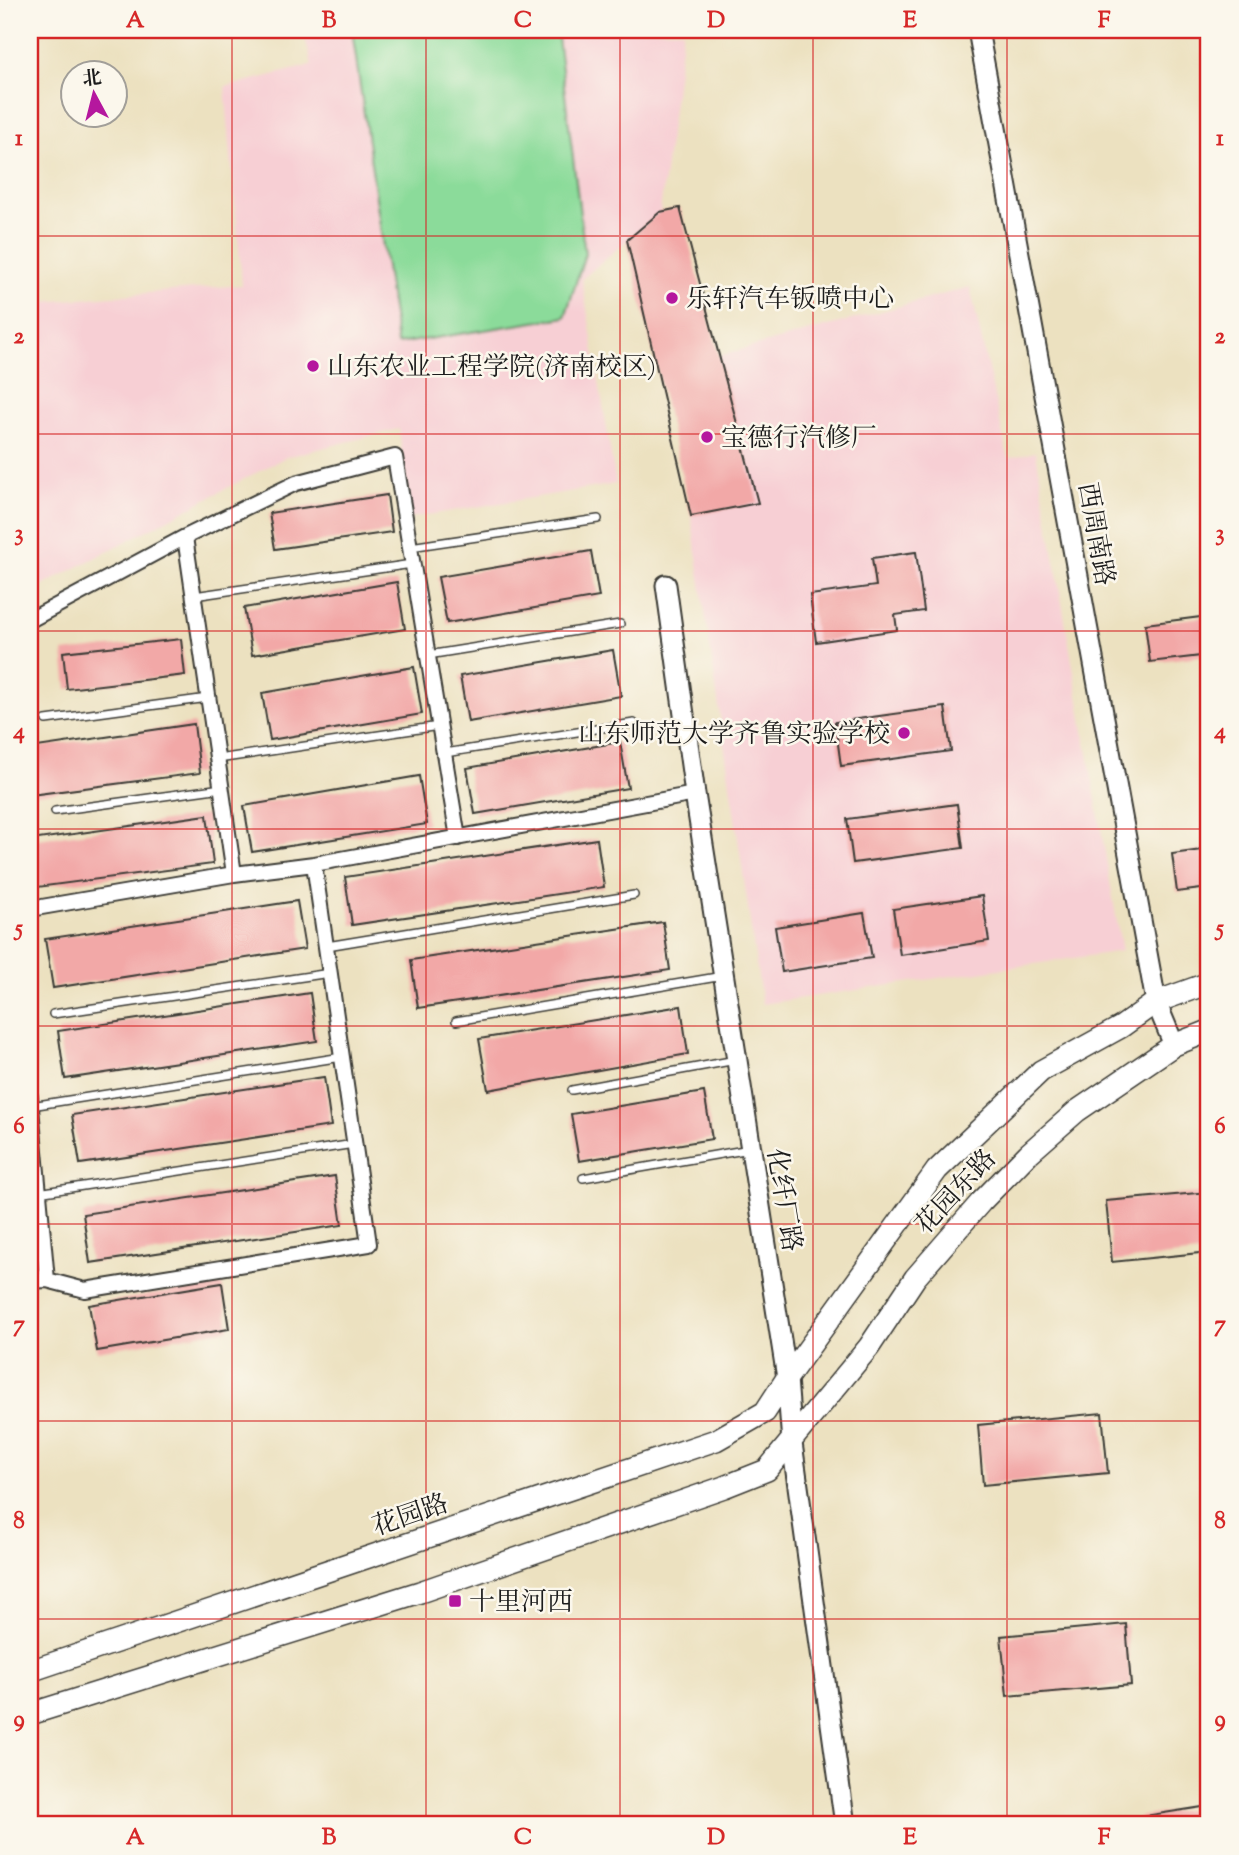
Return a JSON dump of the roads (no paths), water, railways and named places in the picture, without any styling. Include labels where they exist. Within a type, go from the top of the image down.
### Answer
[{"type":"main road","name":"西周南路","points":[[978,30],[1156,1002],[1174,1045]]},
{"type":"main road","name":"化纤厂路","points":[[666,584],[695,794],[787,1378],[792,1443],[845,1825]]},
{"type":"main road","name":"花园东路","points":[[787,1378],[937,1170],[1041,1071],[1121,1027],[1156,1002],[1209,983]]},
{"type":"main road","name":"花园东路","points":[[792,1443],[869,1347],[915,1278],[981,1202],[1028,1154],[1077,1111],[1174,1045],[1209,1031]]},
{"type":"main road","name":"花园路","points":[[30,1671],[716,1440],[765,1412],[787,1378]]},
{"type":"main road","points":[[30,1714],[420,1592],[724,1487],[767,1470],[792,1443]]},
{"type":"street","points":[[30,620],[185,537],[296,483],[395,457],[458,838]]},
{"type":"street","points":[[185,537],[234,874]]},
{"type":"street","points":[[30,909],[234,874],[314,864],[695,794]]},
{"type":"street","points":[[30,1281],[47,1280],[85,1290],[369,1244],[314,864]]},
{"type":"street","points":[[30,1097],[34,1184],[47,1280]]},
{"type":"lane","points":[[410,547],[598,519]]},
{"type":"lane","points":[[194,596],[413,564]]},
{"type":"lane","points":[[428,655],[620,624]]},
{"type":"lane","points":[[46,720],[209,698]]},
{"type":"lane","points":[[444,754],[634,723]]},
{"type":"lane","points":[[218,759],[439,726]]},
{"type":"lane","points":[[55,811],[222,788]]},
{"type":"lane","points":[[326,946],[634,895]]},
{"type":"lane","points":[[53,1014],[330,973]]},
{"type":"lane","points":[[456,1021],[724,976]]},
{"type":"lane","points":[[30,1106],[342,1057]]},
{"type":"lane","points":[[572,1090],[737,1060]]},
{"type":"lane","points":[[34,1184],[354,1144]]},
{"type":"lane","points":[[583,1178],[751,1149]]},
{"type":"place","name":"乐轩汽车钣喷中心","points":[[672,298]]},
{"type":"place","name":"山东农业工程学院(济南校区)","points":[[313,366]]},
{"type":"place","name":"宝德行汽修厂","points":[[707,437]]},
{"type":"place","name":"山东师范大学齐鲁实验学校","points":[[904,733]]},
{"type":"place","name":"十里河西","points":[[455,1601]]}]
